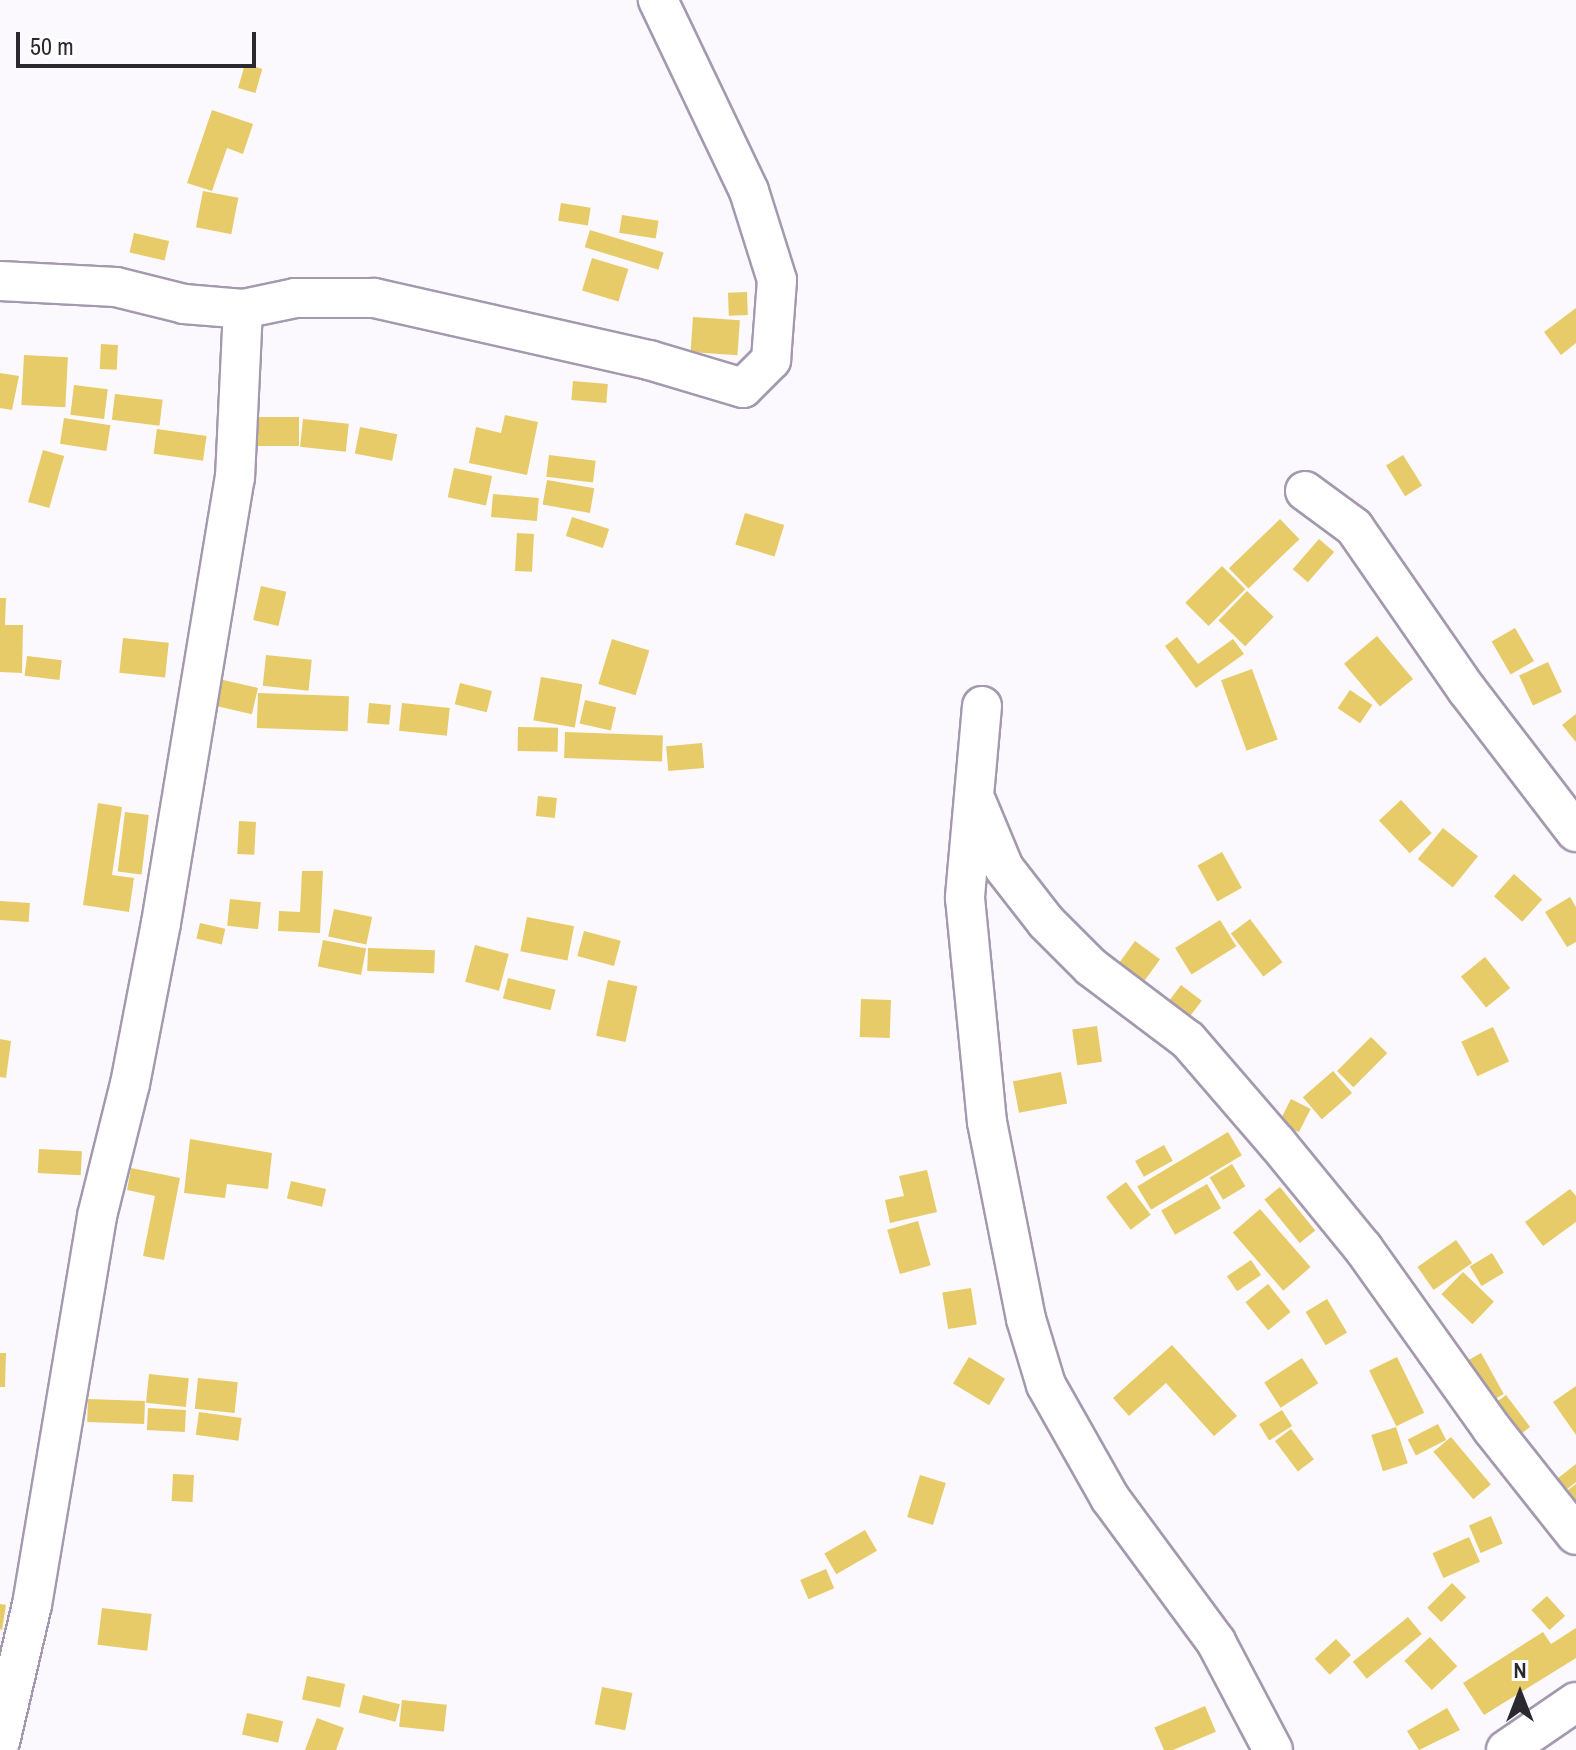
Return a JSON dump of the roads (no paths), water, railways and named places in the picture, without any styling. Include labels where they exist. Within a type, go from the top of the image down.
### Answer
[{"type":"street","points":[[0,281],[116,287],[184,304],[243,309],[295,298],[374,298],[649,360],[743,388],[771,360],[777,280],[743,177],[658,0]]},
{"type":"street","points":[[0,1742],[32,1605],[97,1216],[130,1084],[161,923],[235,478],[243,309]]},
{"type":"street","points":[[1305,491],[1354,527],[1576,832]]},
{"type":"street","points":[[982,706],[965,898],[985,1107],[1006,1230],[1046,1385],[1110,1498],[1216,1642],[1273,1750]]},
{"type":"street","points":[[974,796],[1004,868],[1046,922],[1091,967],[1188,1040],[1363,1248],[1492,1429],[1576,1535]]},
{"type":"street","points":[[1506,1750],[1576,1702]]}]
